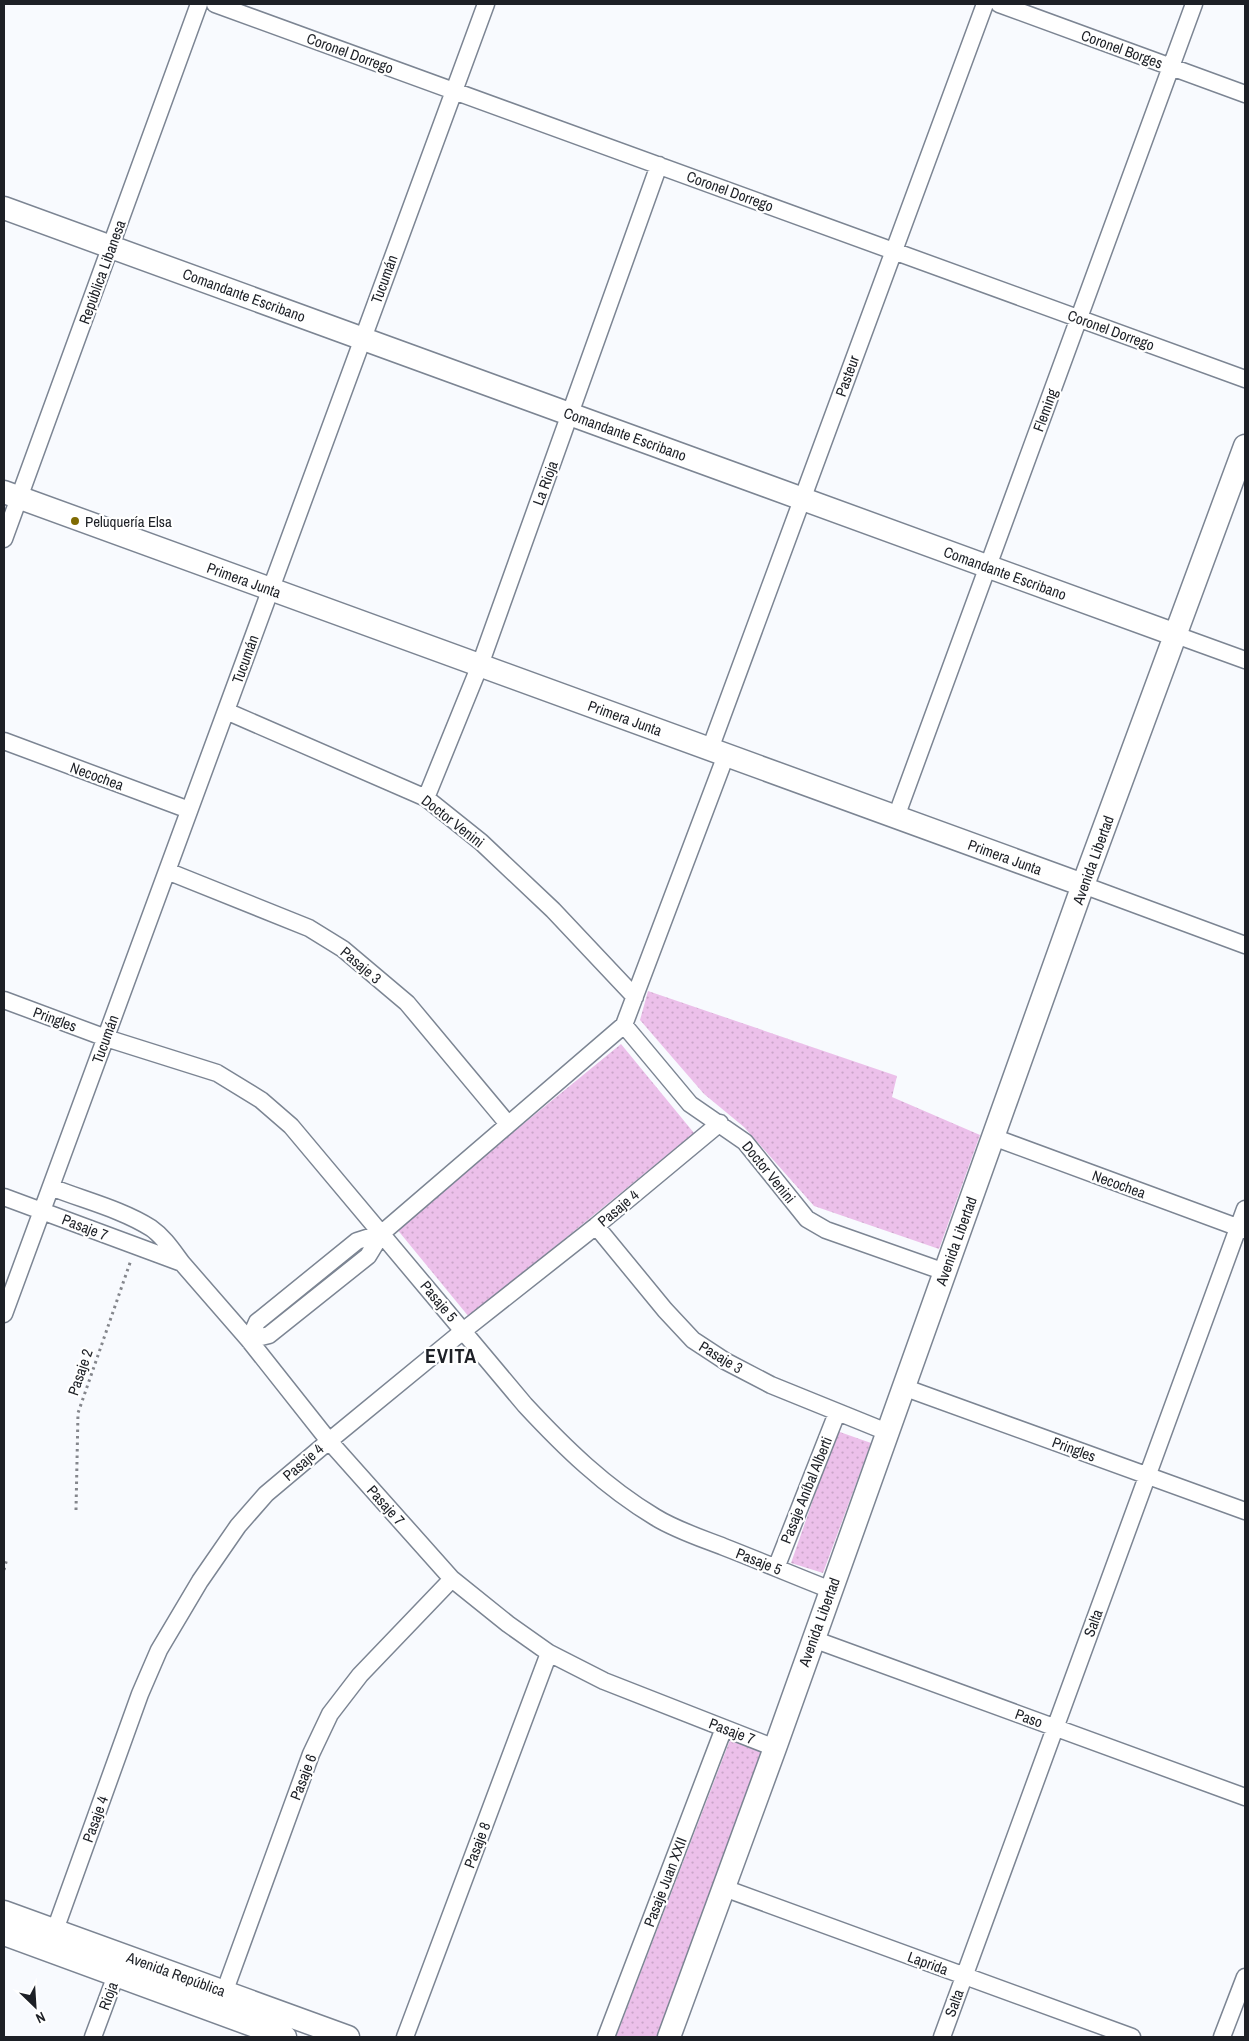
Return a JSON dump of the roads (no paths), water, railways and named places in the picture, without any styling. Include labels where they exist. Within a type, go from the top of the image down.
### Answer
[{"type":"main road","name":"Comandante Escribano","points":[[4,208],[1176,635]]},
{"type":"main road","name":"Avenida Libertad","points":[[670,2037],[1083,885],[1245,446]]},
{"type":"main road","name":"Primera Junta","points":[[11,495],[1083,885]]},
{"type":"main road","name":"Avenida República","points":[[4,1912],[55,1930],[120,1965]]},
{"type":"main road","name":"Avenida República","points":[[4,1934],[120,1965],[220,2002],[348,2037]]},
{"type":"main road","name":"Avenida República","points":[[220,2002],[285,2037]]},
{"type":"street","name":"República Libanesa","points":[[4,539],[11,495],[111,247],[199,4]]},
{"type":"street","name":"Coronel Dorrego","points":[[215,4],[1245,379]]},
{"type":"street","name":"Tucumán","points":[[4,1314],[486,4]]},
{"type":"street","name":"Pasteur","points":[[624,1025],[718,752],[802,499],[985,4]]},
{"type":"street","name":"Coronel Borges","points":[[999,4],[1245,94]]},
{"type":"street","name":"Fleming","points":[[896,817],[1194,4]]},
{"type":"street","name":"La Rioja","points":[[426,798],[480,666],[658,165]]},
{"type":"street","name":"Comandante Escribano","points":[[1176,635],[1245,660]]},
{"type":"street","name":"Doctor Venini","points":[[226,711],[426,798],[481,842],[553,910],[635,997]]},
{"type":"street","name":"Necochea","points":[[4,741],[189,810]]},
{"type":"street","name":"Pasaje 3","points":[[167,872],[309,928],[343,949],[406,1003],[508,1124]]},
{"type":"street","name":"Primera Junta","points":[[1083,885],[1245,945]]},
{"type":"street","name":"Pringles","points":[[4,1000],[106,1038]]},
{"type":"street","name":"Doctor Venini","points":[[624,1025],[690,1104],[745,1142],[807,1219],[826,1230],[945,1272]]},
{"type":"street","points":[[249,1340],[269,1335],[368,1256],[382,1232],[624,1025]]},
{"type":"street","name":"Pasaje 5","points":[[106,1038],[217,1073],[261,1100],[291,1126],[525,1404],[559,1441],[624,1496],[656,1517],[674,1526],[831,1590]]},
{"type":"street","name":"Pasaje 4","points":[[55,1930],[140,1694],[159,1650],[200,1581],[238,1526],[266,1494],[329,1441],[463,1331],[596,1226],[720,1123]]},
{"type":"street","name":"Necochea","points":[[993,1138],[1242,1229]]},
{"type":"street","points":[[51,1187],[125,1216],[152,1229],[165,1241],[182,1263]]},
{"type":"street","points":[[4,1197],[42,1211]]},
{"type":"street","name":"Salta","points":[[942,2037],[1147,1475],[1242,1229],[1245,1209]]},
{"type":"street","name":"Pasaje 7","points":[[42,1211],[182,1263],[249,1340],[329,1441],[452,1579],[508,1624],[549,1653],[604,1681],[775,1748]]},
{"type":"street","name":"Pasaje 3","points":[[596,1226],[665,1310],[693,1340],[725,1361],[771,1385],[887,1432]]},
{"type":"street","name":"Pringles","points":[[903,1387],[1245,1511]]},
{"type":"street","name":"Pasaje Aníbal Alberti","points":[[776,1568],[837,1413]]},
{"type":"street","name":"Pasaje 6","points":[[220,2002],[310,1754],[330,1714],[360,1674],[452,1579]]},
{"type":"street","name":"Paso","points":[[813,1639],[1245,1797]]},
{"type":"street","name":"Pasaje 8","points":[[405,2037],[549,1653]]},
{"type":"street","name":"Pasaje Juan XXII","points":[[606,2037],[724,1728]]},
{"type":"street","name":"Laprida","points":[[724,1888],[1132,2037]]},
{"type":"street","name":"Rioja","points":[[94,2037],[120,1965]]},
{"type":"street","points":[[1222,2037],[1245,1977]]},
{"type":"place","name":"Peluquería Elsa","points":[[75,521]]},
{"type":"district","name":"EVITA","points":[[451,1355]]}]
